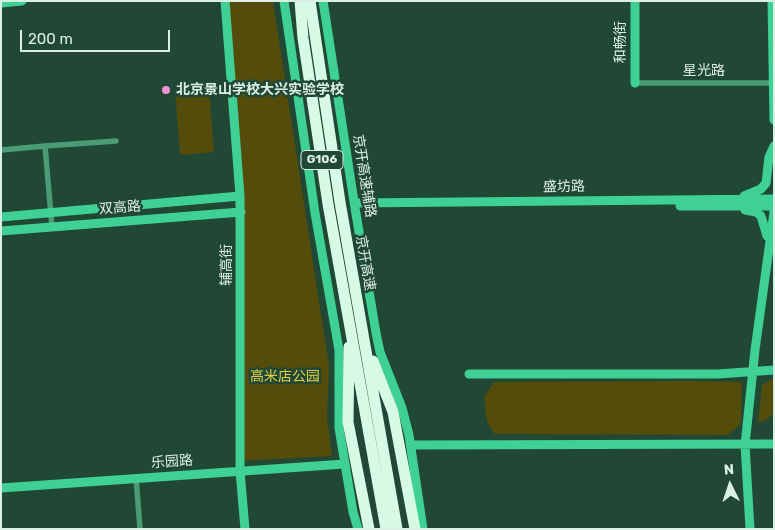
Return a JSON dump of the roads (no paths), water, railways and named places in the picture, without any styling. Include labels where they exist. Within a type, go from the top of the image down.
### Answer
[{"type":"highway","name":"京开高速","points":[[300,1],[328,204],[354,316],[397,529]]},
{"type":"highway","name":"京开高速","points":[[310,1],[386,529]]},
{"type":"highway","points":[[354,316],[348,422],[369,529]]},
{"type":"highway","points":[[354,316],[393,412],[415,529]]},
{"type":"street","points":[[1,3],[22,1]]},
{"type":"street","name":"辅高街","points":[[225,1],[241,212],[240,471],[245,529]]},
{"type":"street","points":[[284,1],[315,213],[339,350],[339,428],[353,512],[358,529]]},
{"type":"street","name":"京开高速辅路","points":[[323,1],[354,206],[380,352],[402,408],[411,446],[423,529]]},
{"type":"street","name":"和畅街","points":[[635,1],[635,83]]},
{"type":"street","points":[[772,1],[774,120]]},
{"type":"street","name":"星光路","points":[[635,83],[773,83]]},
{"type":"street","points":[[1,150],[116,141]]},
{"type":"street","points":[[45,146],[52,227]]},
{"type":"street","points":[[733,199],[750,195],[760,190],[766,183],[769,157],[774,146]]},
{"type":"street","name":"双高路","points":[[1,218],[240,196]]},
{"type":"street","name":"盛坊路","points":[[354,206],[774,198]]},
{"type":"street","name":"盛坊路","points":[[354,206],[774,206]]},
{"type":"street","points":[[715,206],[756,212],[761,216],[771,248]]},
{"type":"street","name":"双高路","points":[[2,231],[241,212]]},
{"type":"street","points":[[750,529],[745,445],[774,212]]},
{"type":"street","points":[[1,218],[2,231]]},
{"type":"street","points":[[469,374],[718,374],[774,370]]},
{"type":"street","points":[[411,446],[774,444]]},
{"type":"street","name":"乐园路","points":[[1,488],[344,464]]},
{"type":"street","points":[[136,478],[140,529]]},
{"type":"place","name":"北京景山学校大兴实验学校","points":[[166,90]]},
{"type":"park label","name":"高米店公园","points":[[285,377]]}]
